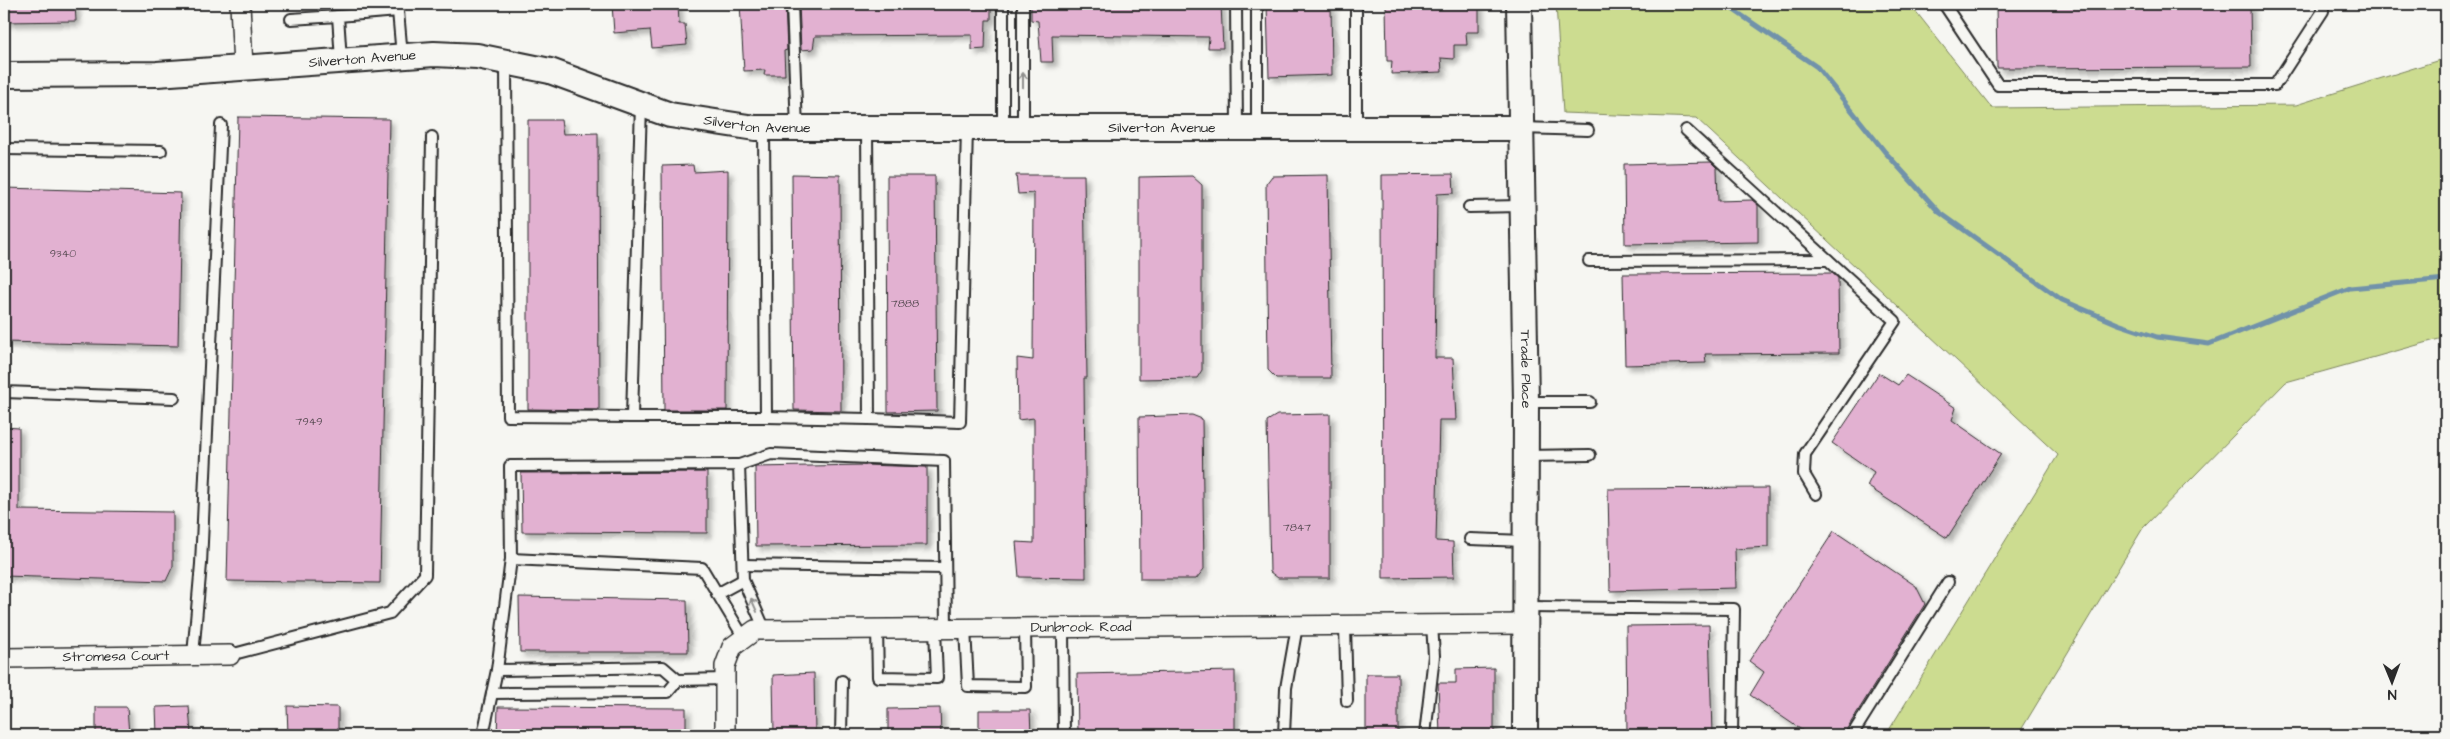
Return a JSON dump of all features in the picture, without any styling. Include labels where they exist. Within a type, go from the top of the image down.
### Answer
[{"type":"street","points":[[240,4],[242,67]]},
{"type":"street","name":"Trade Place","points":[[1519,4],[1521,206],[1526,402],[1525,735]]},
{"type":"street","name":"Silverton Avenue","points":[[4,75],[157,74],[434,54],[477,56],[550,71],[670,115],[764,128],[1521,128]]},
{"type":"street","name":"Dunbrook Road","points":[[726,735],[725,666],[732,647],[754,630],[1345,626],[1432,624],[1526,616]]},
{"type":"street","name":"Stromesa Court","points":[[4,658],[230,655]]},
{"type":"lane","points":[[792,4],[798,128]]},
{"type":"lane","points":[[1003,4],[1013,129]]},
{"type":"lane","points":[[1013,129],[1023,4]]},
{"type":"lane","points":[[1236,4],[1247,128]]},
{"type":"lane","points":[[1247,128],[1257,4]]},
{"type":"lane","points":[[1356,4],[1356,128]]},
{"type":"lane","points":[[1944,4],[1998,85],[2276,85],[2323,11],[2323,4]]},
{"type":"lane","points":[[291,19],[338,16],[363,9],[398,11],[402,56]]},
{"type":"lane","points":[[338,16],[341,60]]},
{"type":"lane","points":[[506,62],[508,416],[766,417],[960,422],[967,128]]},
{"type":"lane","points":[[632,417],[641,104]]},
{"type":"lane","points":[[193,655],[201,564],[221,125]]},
{"type":"lane","points":[[764,128],[766,417]]},
{"type":"lane","points":[[867,128],[869,419]]},
{"type":"lane","points":[[1521,128],[1588,130]]},
{"type":"lane","points":[[1686,130],[1895,321],[1804,454],[1804,474],[1816,494]]},
{"type":"lane","points":[[230,655],[390,613],[424,575],[432,137]]},
{"type":"lane","points":[[4,149],[161,151]]},
{"type":"lane","points":[[1469,207],[1521,206]]},
{"type":"lane","points":[[1589,261],[1828,260]]},
{"type":"lane","points":[[4,392],[174,398]]},
{"type":"lane","points":[[1526,402],[1590,402]]},
{"type":"lane","points":[[483,735],[497,670],[511,559],[510,466],[739,466],[771,454],[944,461],[945,568],[937,678],[878,677],[877,629]]},
{"type":"lane","points":[[1525,456],[1590,455]]},
{"type":"lane","points":[[739,466],[743,580],[765,630]]},
{"type":"lane","points":[[1470,539],[1525,541]]},
{"type":"lane","points":[[511,559],[702,568],[744,638]]},
{"type":"lane","points":[[743,565],[945,568]]},
{"type":"lane","points":[[717,594],[743,580]]},
{"type":"lane","points":[[1852,735],[1948,582]]},
{"type":"lane","points":[[1526,616],[1734,609],[1732,735]]},
{"type":"lane","points":[[1425,735],[1434,656],[1432,624]]},
{"type":"lane","points":[[1284,735],[1286,688],[1297,626]]},
{"type":"lane","points":[[1345,626],[1347,701]]},
{"type":"lane","points":[[965,628],[968,686],[1026,687],[1025,628]]},
{"type":"lane","points":[[1063,628],[1064,735]]},
{"type":"lane","points":[[497,670],[663,667],[678,680],[725,679]]},
{"type":"lane","points":[[492,693],[668,692],[678,680]]},
{"type":"lane","points":[[841,735],[842,681]]},
{"type":"green space","points":[[1556,4],[1910,4],[1992,108],[2296,105],[2446,58],[2446,337],[2286,382],[2143,528],[2018,735],[1886,735],[2058,455],[1696,118],[1563,113]]},
{"type":"building","points":[[4,4],[75,4],[76,21],[4,22]]},
{"type":"building","points":[[612,4],[678,4],[679,24],[685,24],[687,45],[652,48],[650,30],[614,33]]},
{"type":"building","points":[[740,4],[785,4],[787,50],[784,51],[785,75],[764,75],[765,70],[744,71]]},
{"type":"building","points":[[799,4],[991,4],[991,20],[986,20],[985,49],[972,50],[972,35],[815,36],[813,49],[801,50]]},
{"type":"building","points":[[1031,4],[1221,4],[1223,48],[1208,48],[1209,37],[1052,35],[1053,62],[1041,62],[1038,21],[1031,20]]},
{"type":"building","points":[[1267,4],[1331,4],[1332,75],[1269,77]]},
{"type":"building","points":[[1386,4],[1479,4],[1479,32],[1466,32],[1467,45],[1454,45],[1454,59],[1441,58],[1442,72],[1391,74],[1392,61],[1387,61]]},
{"type":"building","points":[[1996,4],[2250,4],[2251,67],[1997,68]]},
{"type":"building","points":[[238,117],[389,119],[380,583],[227,581]]},
{"type":"building","points":[[528,120],[561,120],[563,134],[598,133],[599,410],[528,409]]},
{"type":"building","points":[[1711,162],[1717,168],[1718,201],[1752,200],[1758,205],[1758,242],[1625,244],[1624,164]]},
{"type":"building","points":[[693,165],[694,172],[728,170],[727,410],[664,410],[662,166]]},
{"type":"building","points":[[792,174],[840,175],[841,411],[794,410]]},
{"type":"building","points":[[1453,174],[1454,193],[1437,194],[1435,358],[1453,358],[1456,420],[1439,420],[1436,541],[1453,542],[1454,577],[1383,578],[1382,175]]},
{"type":"building","points":[[1016,175],[1084,175],[1087,378],[1084,378],[1086,578],[1019,577],[1016,542],[1034,543],[1034,418],[1018,420],[1017,358],[1033,360],[1034,193],[1018,194]]},
{"type":"building","points":[[1328,175],[1331,378],[1276,378],[1268,370],[1266,184],[1272,176]]},
{"type":"building","points":[[887,176],[935,176],[937,411],[888,412]]},
{"type":"building","points":[[1192,176],[1202,185],[1202,370],[1197,378],[1139,379],[1139,177]]},
{"type":"building","points":[[4,188],[181,193],[178,346],[4,342]]},
{"type":"building","points":[[1832,273],[1838,278],[1839,353],[1705,354],[1706,363],[1625,365],[1623,274]]},
{"type":"building","points":[[1879,373],[1898,385],[1906,375],[1956,408],[1952,420],[2001,454],[1947,538],[1867,486],[1874,472],[1832,443]]},
{"type":"building","points":[[1330,414],[1330,578],[1278,578],[1270,572],[1267,421],[1277,415]]},
{"type":"building","points":[[1192,415],[1202,419],[1204,569],[1196,579],[1140,579],[1139,417]]},
{"type":"building","points":[[4,427],[19,428],[19,510],[173,512],[173,566],[166,581],[4,576]]},
{"type":"building","points":[[864,465],[927,467],[927,545],[756,546],[755,467]]},
{"type":"building","points":[[707,472],[707,533],[522,532],[521,473]]},
{"type":"building","points":[[1768,488],[1768,547],[1735,549],[1736,588],[1610,591],[1608,489]]},
{"type":"building","points":[[1834,531],[1916,586],[1925,604],[1843,735],[1809,735],[1750,695],[1764,672],[1749,661]]},
{"type":"building","points":[[519,597],[687,600],[688,652],[520,652]]},
{"type":"building","points":[[1709,625],[1712,735],[1627,735],[1626,626]]},
{"type":"building","points":[[1494,668],[1494,735],[1440,735],[1438,683],[1456,683],[1456,669]]},
{"type":"building","points":[[1235,671],[1235,735],[1078,735],[1077,674]]},
{"type":"building","points":[[814,673],[815,735],[774,735],[773,675]]},
{"type":"building","points":[[1366,674],[1398,674],[1398,735],[1366,735]]},
{"type":"building","points":[[189,706],[191,735],[157,735],[156,707]]},
{"type":"building","points":[[287,706],[338,707],[338,735],[288,735]]},
{"type":"building","points":[[96,707],[127,707],[129,735],[96,735]]},
{"type":"building","points":[[498,707],[686,708],[686,735],[497,735]]},
{"type":"building","points":[[940,708],[941,735],[888,735],[888,709]]},
{"type":"building","points":[[979,710],[1030,710],[1031,735],[979,735]]},
{"type":"waterway","points":[[1725,4],[1817,67],[1885,152],[1939,212],[2062,300],[2118,324],[2157,337],[2209,344],[2350,288],[2446,279]]}]
